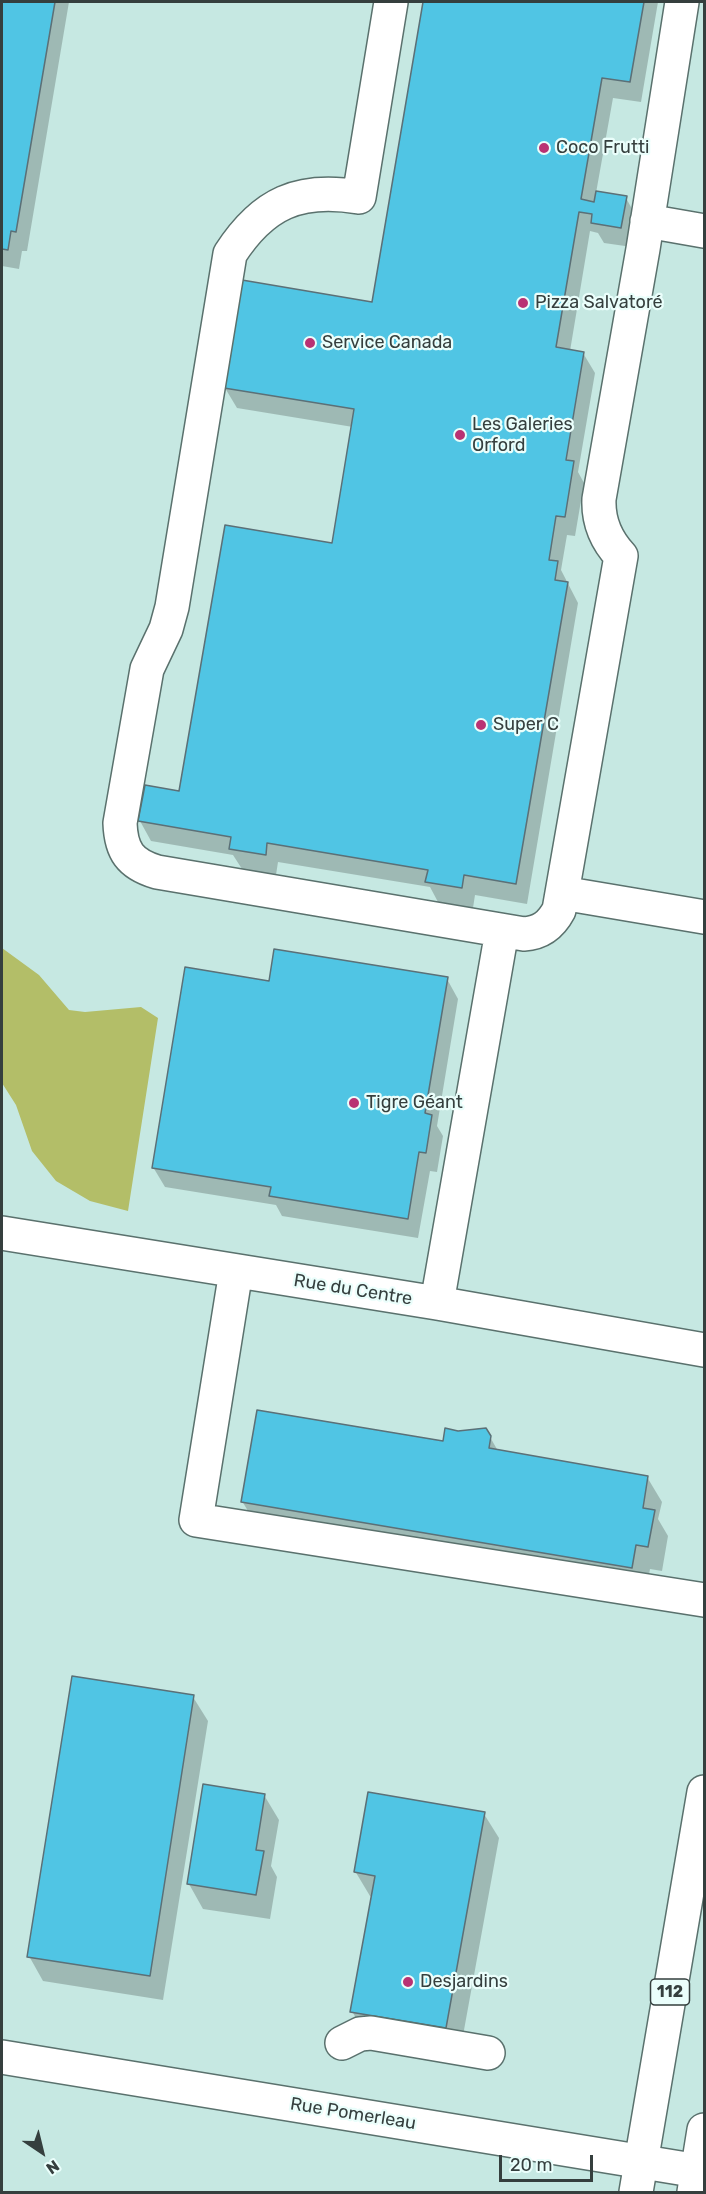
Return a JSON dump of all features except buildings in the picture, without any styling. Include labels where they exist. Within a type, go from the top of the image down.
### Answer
[{"type":"street","points":[[391,2],[359,197],[324,193],[291,199],[276,206],[249,226],[230,254],[172,607],[166,629],[147,669],[120,823],[120,837],[124,849],[133,860],[144,868],[157,872],[502,931],[533,934],[549,926],[559,910],[621,556],[603,529],[598,509],[599,499],[682,2]]},
{"type":"street","points":[[647,221],[705,231]]},
{"type":"street","points":[[562,892],[705,917]]},
{"type":"street","points":[[438,1303],[502,931]]},
{"type":"street","name":"Rue du Centre","points":[[2,1233],[438,1303],[705,1350]]},
{"type":"street","points":[[236,1271],[196,1520],[705,1600]]},
{"type":"street","name":"112","points":[[639,2177],[705,1792]]},
{"type":"street","points":[[342,2043],[360,2034],[371,2033],[488,2053]]},
{"type":"street","name":"Rue Pomerleau","points":[[2,2057],[639,2177],[699,2178]]},
{"type":"street","points":[[699,2178],[705,2130]]},
{"type":"shaded area","points":[[2,2],[704,2],[704,2192],[2,2192]]},
{"type":"green space","points":[[2,948],[39,975],[69,1010],[85,1012],[141,1007],[158,1018],[128,1211],[90,1201],[56,1181],[32,1151],[16,1105],[2,1083]]},
{"type":"place","name":"Coco Frutti","points":[[544,148]]},
{"type":"place","name":"Pizza Salvatoré","points":[[523,303]]},
{"type":"place","name":"Service Canada","points":[[310,343]]},
{"type":"place","name":"Les Galeries Orford","points":[[460,435]]},
{"type":"place","name":"Super C","points":[[481,725]]},
{"type":"place","name":"Tigre Géant","points":[[354,1103]]},
{"type":"place","name":"Desjardins","points":[[408,1982]]}]
